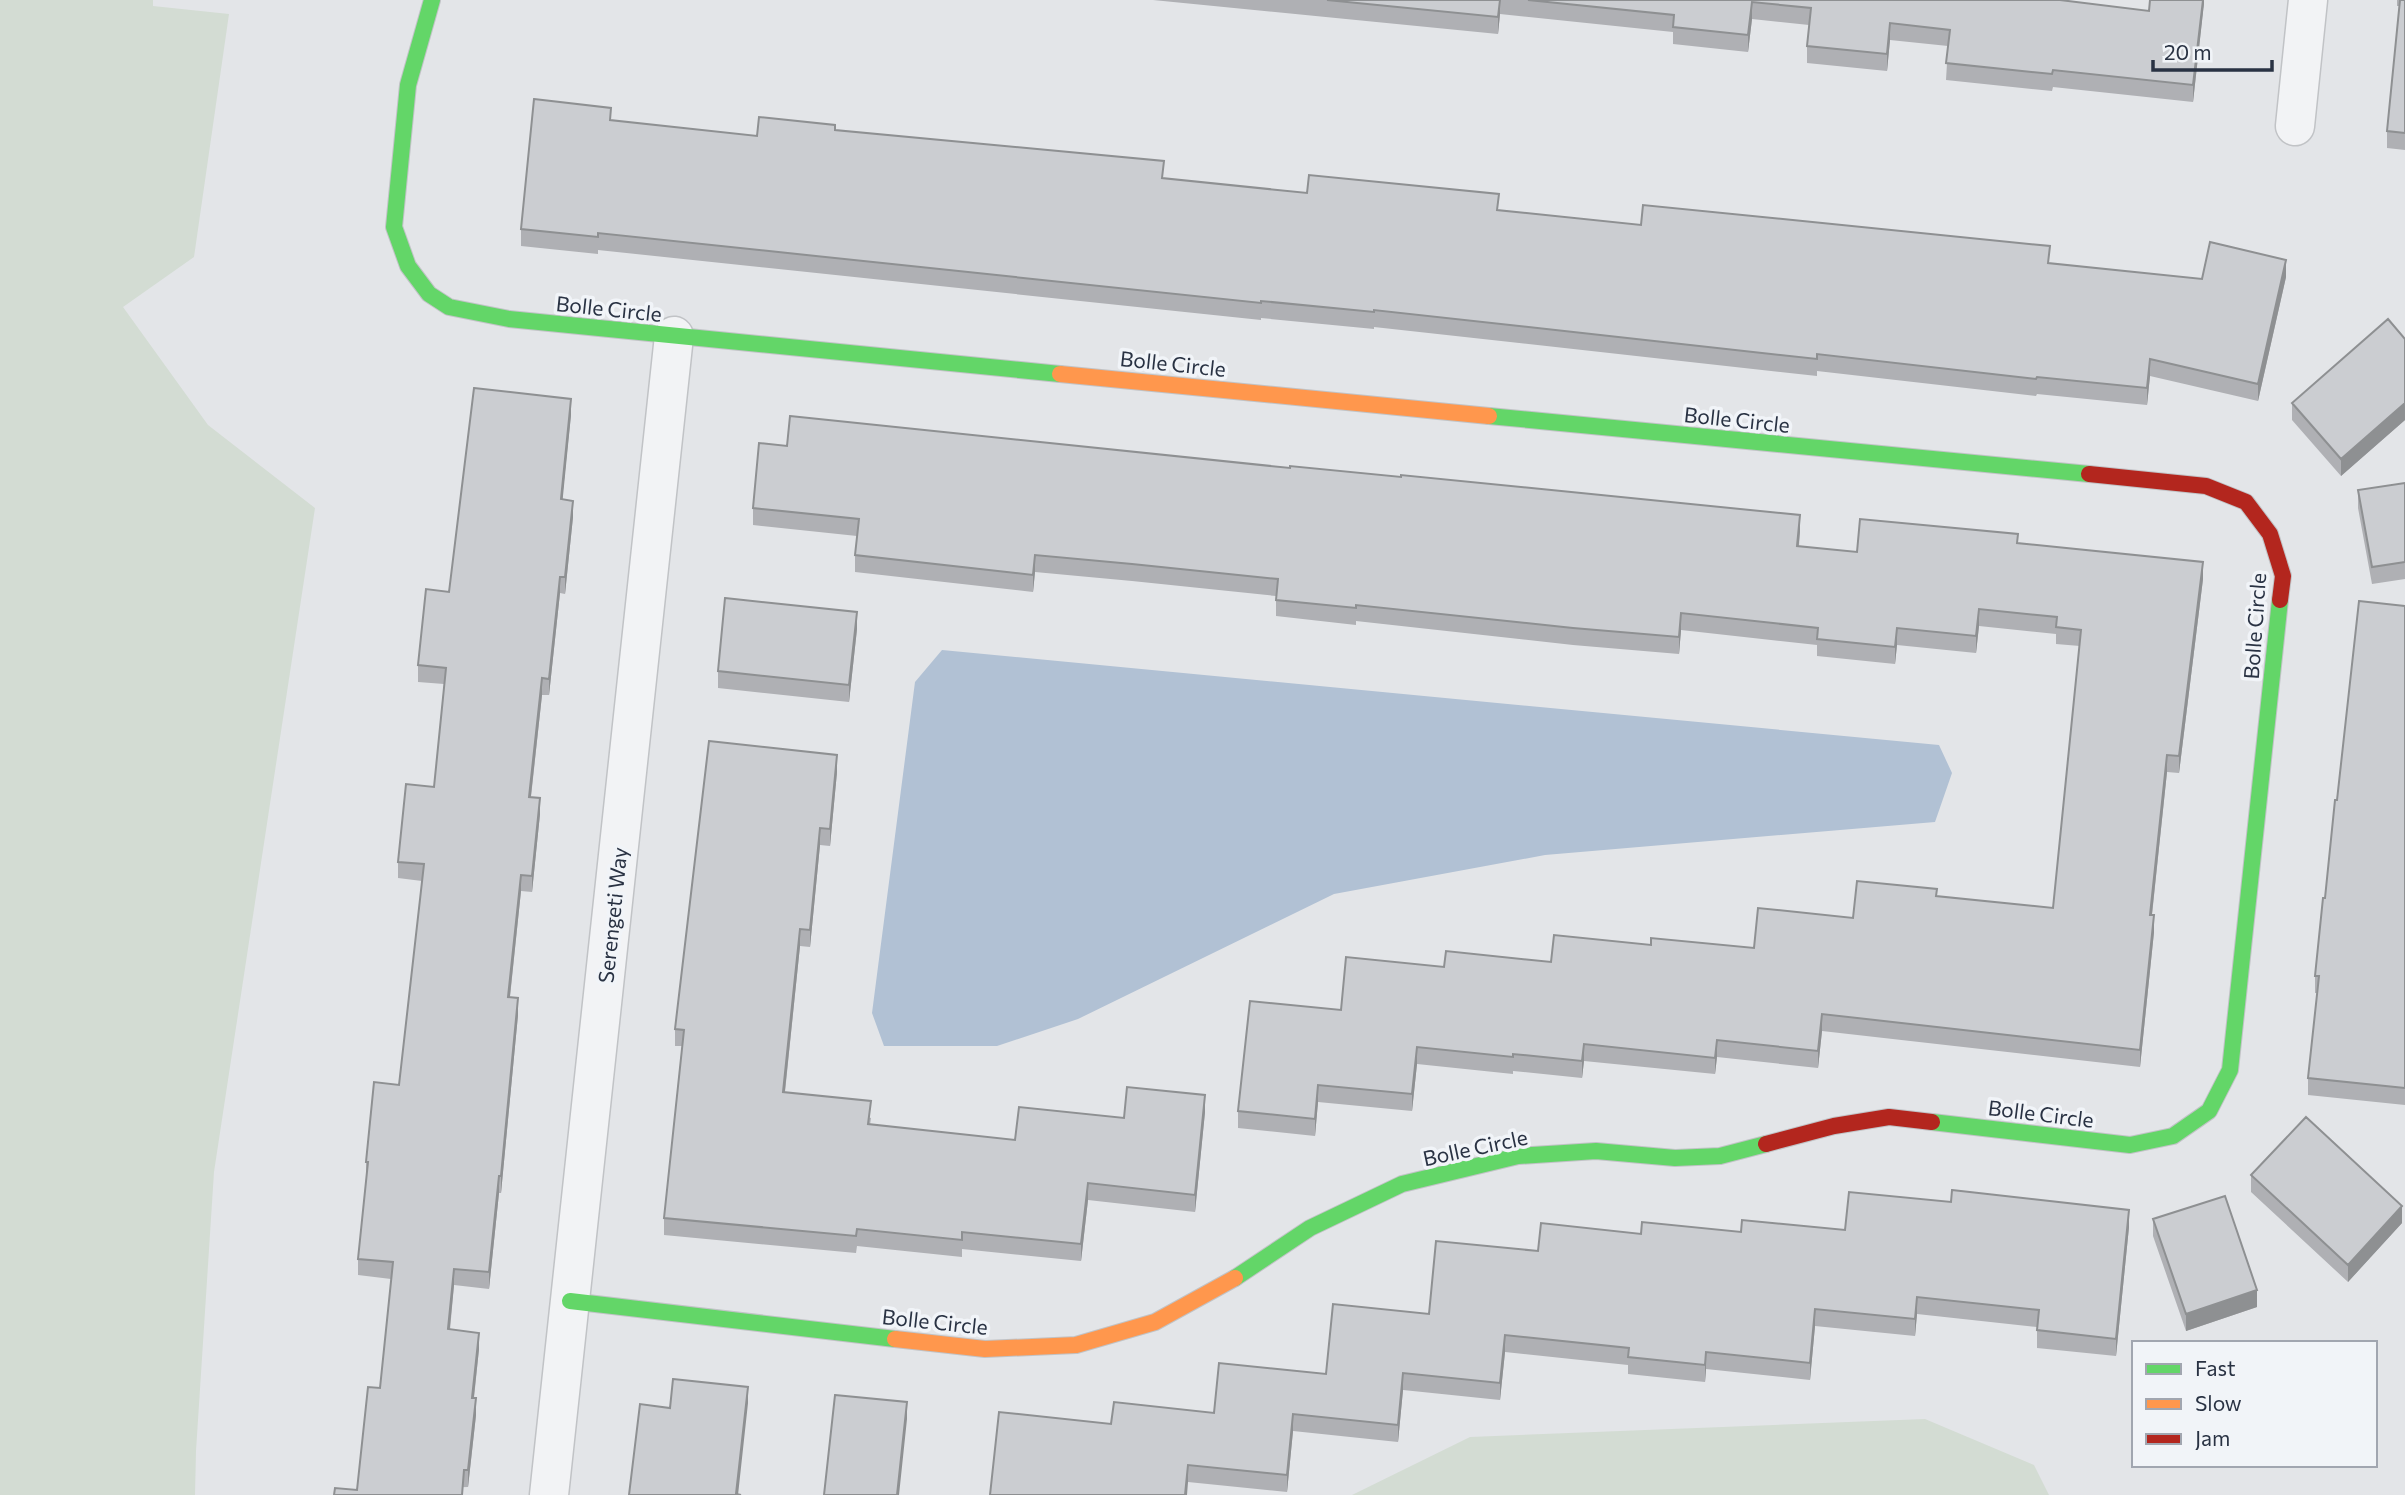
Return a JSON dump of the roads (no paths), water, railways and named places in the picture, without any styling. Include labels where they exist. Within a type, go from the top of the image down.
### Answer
[{"type":"street","name":"Bolle Circle","points":[[432,0],[408,85],[394,227],[408,267],[429,294],[449,307],[509,318],[674,336],[2206,485],[2246,502],[2270,534],[2283,576],[2230,1070],[2209,1111],[2173,1136],[2130,1145],[1889,1117],[1834,1126],[1720,1156],[1675,1158],[1596,1151],[1518,1156],[1402,1184],[1310,1228],[1228,1283],[1155,1322],[1076,1345],[985,1349],[570,1301]]},
{"type":"street","points":[[2295,126],[2308,0]]},
{"type":"street","name":"Serengeti Way","points":[[550,1495],[674,336]]},
{"type":"water","points":[[942,650],[1939,745],[1952,773],[1935,822],[1545,855],[1334,894],[1078,1019],[997,1046],[884,1046],[872,1013],[915,682]]}]
